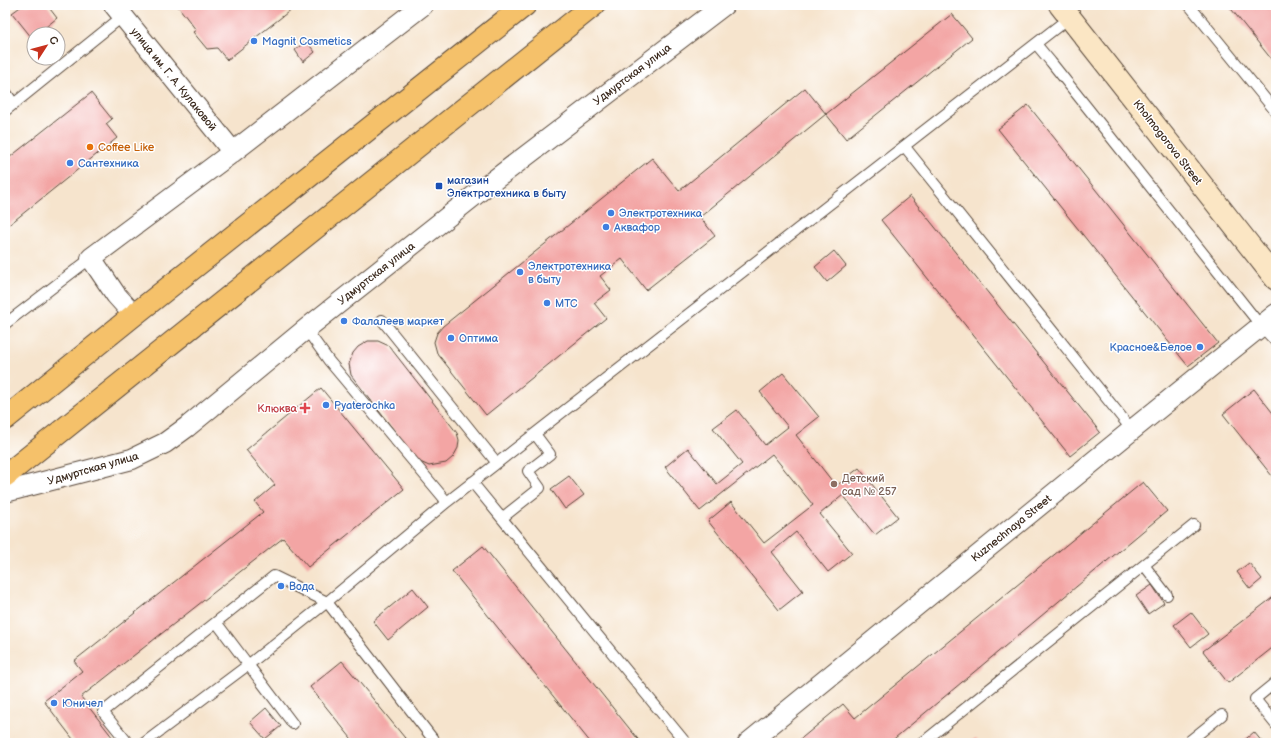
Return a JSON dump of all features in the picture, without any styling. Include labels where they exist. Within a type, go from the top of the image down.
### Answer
[{"type":"main road","points":[[5,419],[525,5]]},
{"type":"main road","points":[[5,476],[594,5]]},
{"type":"street","points":[[134,315],[116,295],[91,258],[233,152],[422,5]]},
{"type":"street","name":"Удмуртская улица","points":[[5,492],[132,459],[165,443],[187,427],[306,329],[489,184],[724,5]]},
{"type":"street","name":"улица им. Г. А. Кулаковой","points":[[119,10],[233,152]]},
{"type":"street","name":"Kholmogorova Street","points":[[1065,11],[1274,271]]},
{"type":"street","name":"Kuznechnaya Street","points":[[748,743],[1268,320]]},
{"type":"lane","points":[[1189,5],[1276,112]]},
{"type":"lane","points":[[5,111],[119,10]]},
{"type":"lane","points":[[144,743],[248,665],[472,482],[1036,44],[1065,11]]},
{"type":"lane","points":[[1036,44],[1268,320],[1276,342]]},
{"type":"lane","points":[[5,91],[14,104]]},
{"type":"lane","points":[[905,146],[1132,430]]},
{"type":"lane","points":[[5,324],[91,258]]},
{"type":"lane","points":[[382,320],[497,463]]},
{"type":"lane","points":[[306,329],[329,361],[447,502]]},
{"type":"lane","points":[[502,518],[540,488],[528,471],[550,454],[534,434]]},
{"type":"lane","points":[[472,482],[686,743]]},
{"type":"lane","points":[[922,743],[1194,525]]},
{"type":"lane","points":[[1144,565],[1167,595]]},
{"type":"lane","points":[[128,743],[103,712],[274,576],[327,602],[436,743]]},
{"type":"lane","points":[[216,622],[293,724]]},
{"type":"lane","points":[[1276,682],[1255,699],[1276,725]]},
{"type":"lane","points":[[1187,743],[1222,715]]},
{"type":"building","points":[[23,5],[47,5],[57,18],[47,26],[26,26],[26,30],[12,13]]},
{"type":"building","points":[[177,5],[297,5],[227,60],[217,48],[207,49],[193,32],[196,30]]},
{"type":"building","points":[[1228,5],[1276,5],[1276,65]]},
{"type":"building","points":[[952,14],[972,38],[846,139],[826,114]]},
{"type":"building","points":[[306,41],[315,52],[303,62],[295,50]]},
{"type":"building","points":[[805,88],[826,114],[700,217],[715,236],[646,290],[622,259],[600,276],[611,290],[594,303],[606,318],[486,415],[437,353],[434,342],[437,333],[443,326],[652,158],[679,191]]},
{"type":"building","points":[[91,93],[112,119],[106,124],[117,138],[5,228],[5,161]]},
{"type":"building","points":[[1028,105],[1218,343],[1188,366],[998,129]]},
{"type":"building","points":[[910,196],[1100,432],[1070,456],[881,220]]},
{"type":"building","points":[[834,251],[846,266],[827,282],[815,267]]},
{"type":"building","points":[[368,341],[378,341],[389,346],[457,433],[459,440],[458,448],[453,457],[446,463],[429,466],[418,461],[351,375],[349,364],[353,353],[358,347]]},
{"type":"building","points":[[783,373],[819,417],[796,435],[836,486],[859,468],[898,517],[875,535],[843,495],[820,514],[852,553],[828,572],[796,532],[772,552],[803,591],[779,610],[708,521],[731,502],[764,543],[813,505],[772,454],[700,511],[665,467],[688,448],[717,484],[742,464],[713,428],[737,410],[765,445],[788,427],[760,392]]},
{"type":"building","points":[[321,388],[404,489],[308,567],[283,538],[81,697],[113,738],[107,743],[76,743],[44,701],[82,671],[74,661],[263,512],[255,502],[275,485],[246,450]]},
{"type":"building","points":[[1254,389],[1276,417],[1276,481],[1223,414]]},
{"type":"building","points":[[569,476],[584,495],[565,509],[551,489]]},
{"type":"building","points":[[1143,482],[1167,511],[889,743],[797,742],[843,704],[855,718]]},
{"type":"building","points":[[483,546],[641,743],[591,743],[452,571]]},
{"type":"building","points":[[1249,563],[1262,579],[1250,589],[1237,572]]},
{"type":"building","points":[[1152,585],[1164,603],[1148,614],[1136,596]]},
{"type":"building","points":[[413,588],[428,607],[388,640],[373,621]]},
{"type":"building","points":[[1276,595],[1276,645],[1228,683],[1203,651]]},
{"type":"building","points":[[1191,612],[1208,634],[1191,647],[1174,625]]},
{"type":"building","points":[[342,661],[409,743],[355,743],[310,687]]},
{"type":"building","points":[[1276,703],[1276,719],[1268,709]]},
{"type":"building","points":[[266,708],[281,726],[265,739],[250,722]]},
{"type":"building","points":[[1254,732],[1263,743],[1241,743]]},
{"type":"building","points":[[976,738],[980,743],[969,743]]},
{"type":"place","name":"Magnit Cosmetics","points":[[254,41]]},
{"type":"place","name":"Coffee Like","points":[[90,147]]},
{"type":"place","name":"Сантехника","points":[[70,163]]},
{"type":"place","name":"магазин Электротехника в быту","points":[[439,186]]},
{"type":"place","name":"Электротехника","points":[[611,213]]},
{"type":"place","name":"Аквафор","points":[[606,227]]},
{"type":"place","name":"Электротехника в быту","points":[[520,272]]},
{"type":"place","name":"МТС","points":[[547,303]]},
{"type":"place","name":"Фалалеев маркет","points":[[344,321]]},
{"type":"place","name":"Оптима","points":[[451,338]]},
{"type":"place","name":"Красное&Белое","points":[[1200,347]]},
{"type":"place","name":"Pyaterochka","points":[[326,405]]},
{"type":"place","name":"Клюква","points":[[305,408]]},
{"type":"place","name":"Детский сад № 257","points":[[834,484]]},
{"type":"place","name":"Вода","points":[[281,586]]},
{"type":"place","name":"Юничел","points":[[54,703]]}]
